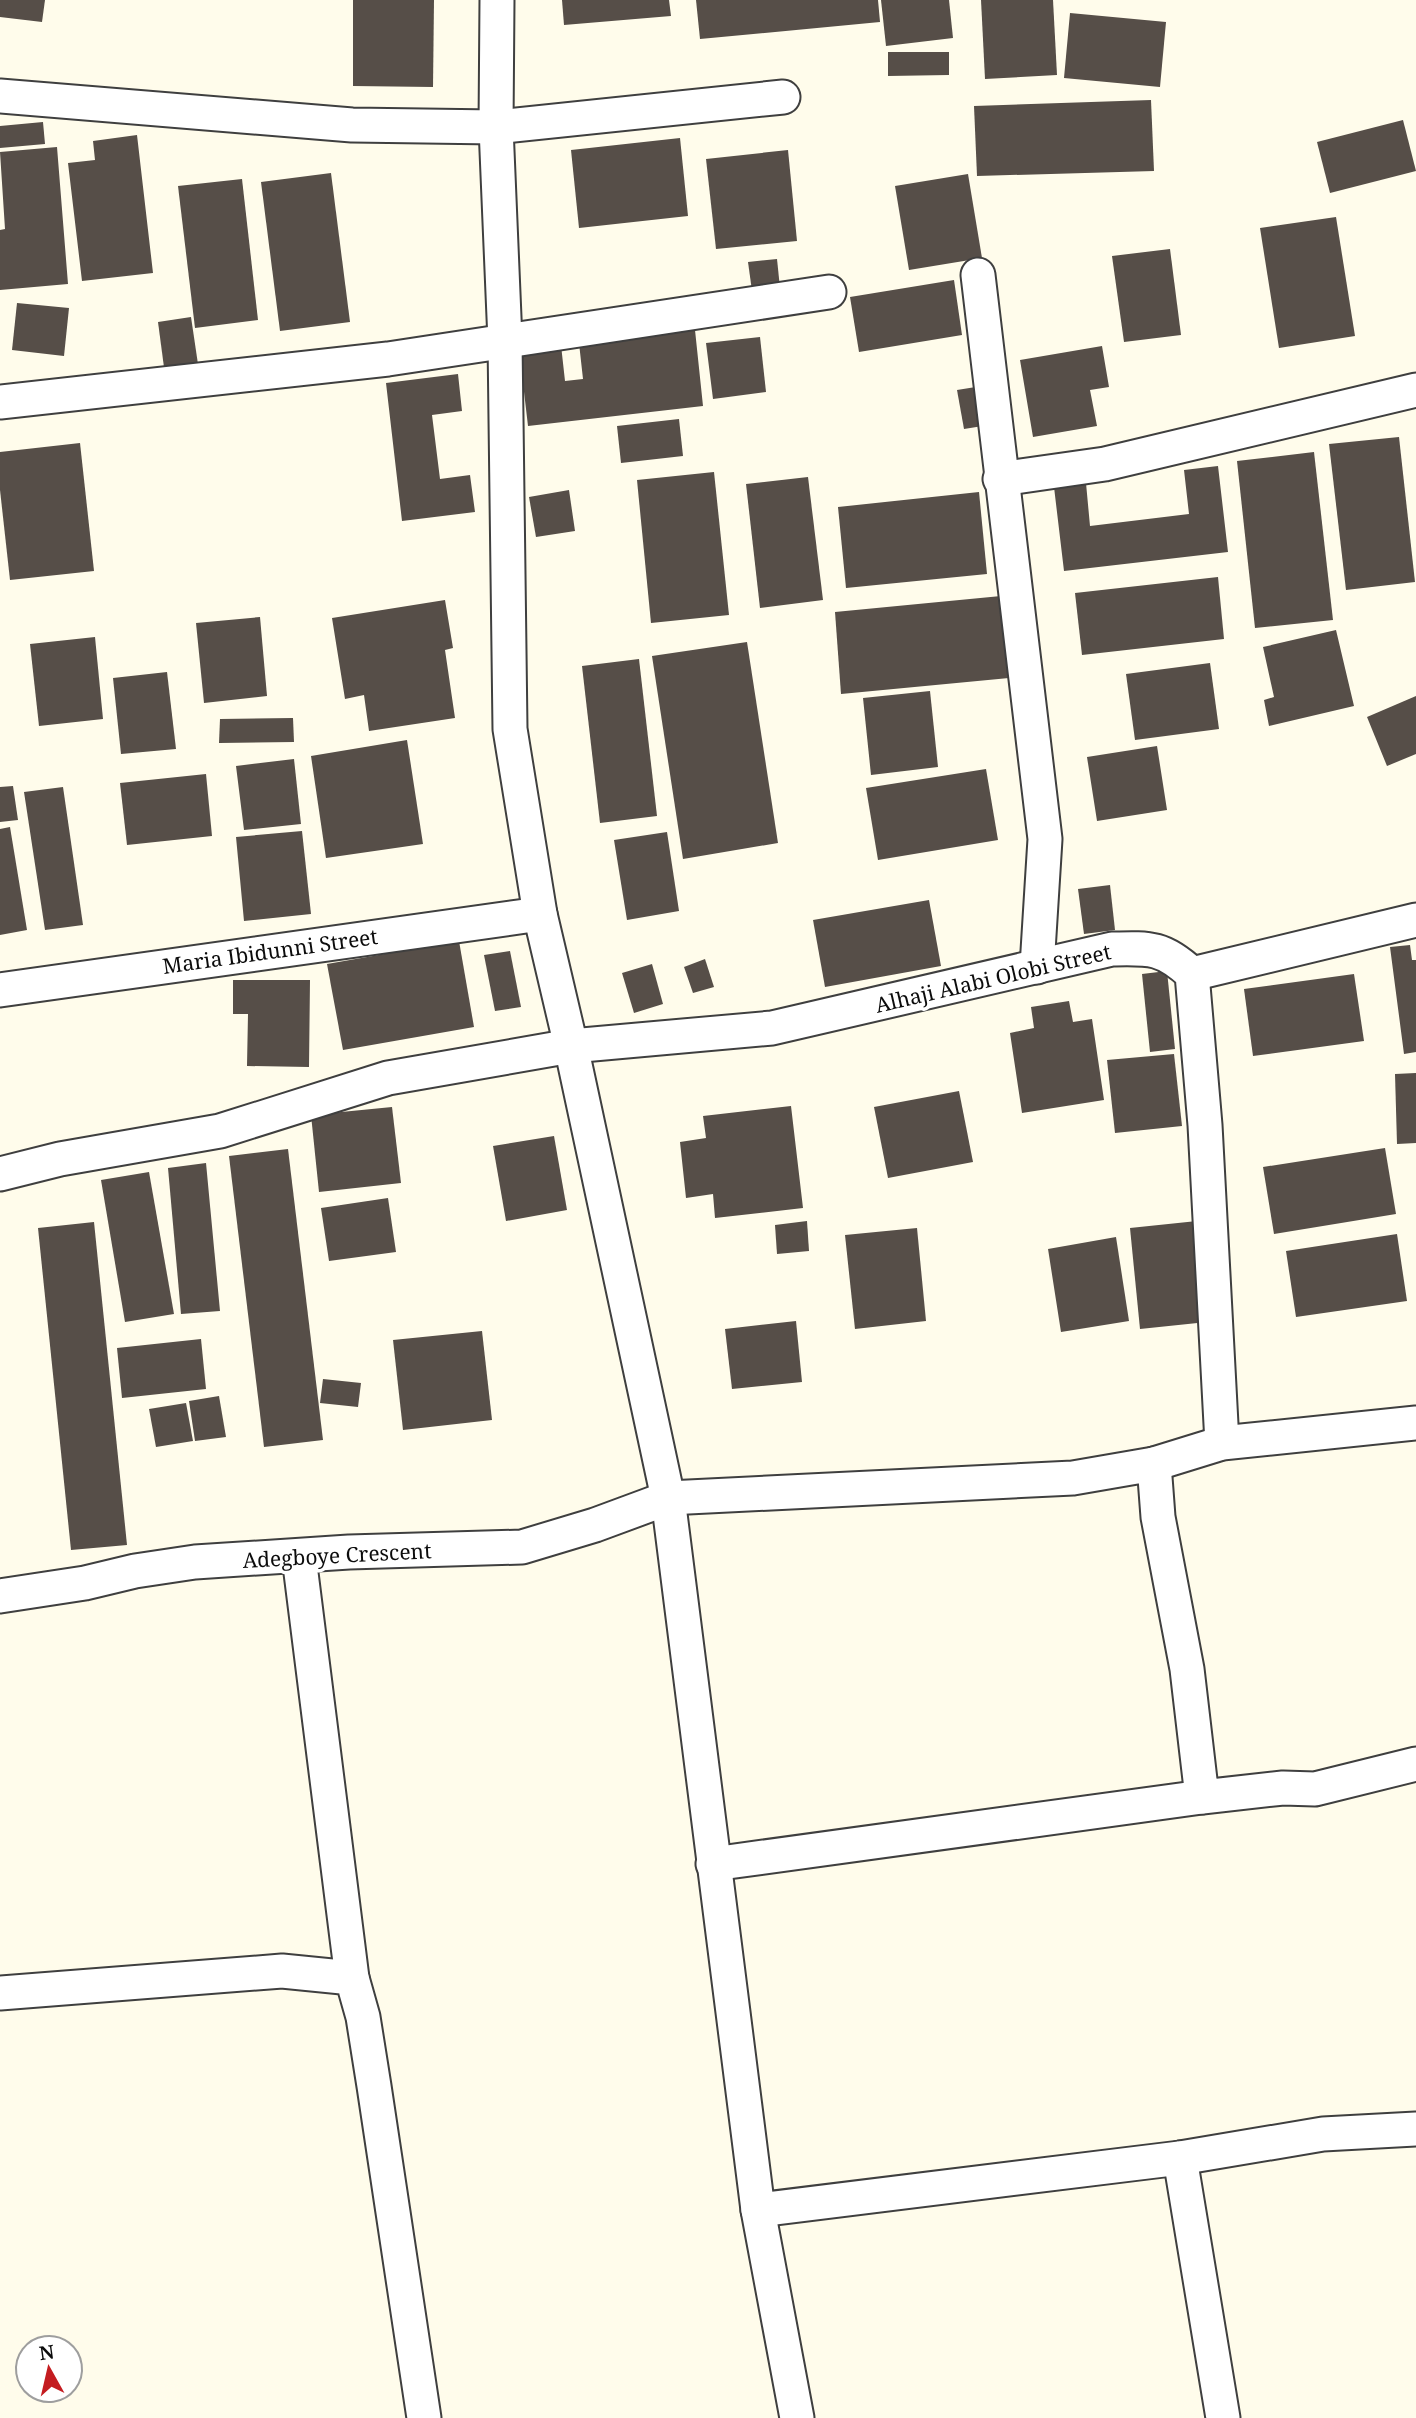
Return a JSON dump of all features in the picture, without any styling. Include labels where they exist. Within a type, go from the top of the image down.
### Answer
[{"type":"street","points":[[497,0],[496,127],[505,341],[510,729],[540,914],[668,1498],[758,2210],[797,2418]]},
{"type":"street","points":[[0,96],[352,125],[496,127],[783,97]]},
{"type":"street","points":[[978,275],[1000,479],[1045,839],[1037,967]]},
{"type":"street","points":[[0,402],[388,359],[829,292]]},
{"type":"street","points":[[1000,479],[1105,464],[1416,390]]},
{"type":"street","name":"Maria Ibidunni Street","points":[[0,990],[540,914]]},
{"type":"street","points":[[1223,1443],[1205,1125],[1192,974],[1416,920]]},
{"type":"street","name":"Alhaji Alabi Olobi Street","points":[[0,1174],[60,1159],[220,1131],[388,1078],[571,1046],[772,1028],[1112,948],[1148,948],[1174,958],[1192,974]]},
{"type":"street","name":"Adegboye Crescent","points":[[0,1596],[195,1562],[349,1552],[522,1548],[668,1498],[1073,1478],[1154,1464],[1223,1443],[1416,1423]]},
{"type":"street","points":[[1154,1464],[1158,1517],[1187,1669],[1202,1797]]},
{"type":"street","points":[[299,1557],[352,1978],[363,2017],[424,2418]]},
{"type":"street","points":[[713,1864],[1202,1797],[1283,1788],[1315,1789],[1416,1764]]},
{"type":"street","points":[[0,1993],[282,1971],[352,1978]]},
{"type":"street","points":[[758,2210],[1180,2158],[1323,2134],[1416,2129]]},
{"type":"street","points":[[1180,2158],[1223,2418]]},
{"type":"building","points":[[0,0],[45,0],[42,22],[0,17]]},
{"type":"building","points":[[353,0],[434,0],[433,87],[353,86]]},
{"type":"building","points":[[562,0],[669,0],[671,16],[564,25]]},
{"type":"building","points":[[696,0],[878,0],[880,22],[700,39]]},
{"type":"building","points":[[881,0],[949,0],[953,38],[886,46]]},
{"type":"building","points":[[981,0],[1053,0],[1057,75],[985,79]]},
{"type":"building","points":[[1070,13],[1166,22],[1160,87],[1064,78]]},
{"type":"building","points":[[888,52],[949,52],[949,75],[888,76]]},
{"type":"building","points":[[1151,100],[1154,171],[977,176],[974,106]]},
{"type":"building","points":[[1403,120],[1416,171],[1330,193],[1317,142]]},
{"type":"building","points":[[43,122],[45,144],[0,148],[0,126]]},
{"type":"building","points":[[137,135],[153,273],[82,281],[68,163],[95,160],[93,141]]},
{"type":"building","points":[[680,138],[688,216],[579,228],[571,150]]},
{"type":"building","points":[[57,147],[68,284],[0,290],[0,230],[5,229],[0,152]]},
{"type":"building","points":[[788,150],[797,241],[716,249],[706,159]]},
{"type":"building","points":[[331,173],[350,322],[280,331],[261,182]]},
{"type":"building","points":[[968,174],[982,258],[909,270],[895,186]]},
{"type":"building","points":[[242,179],[258,320],[195,328],[178,186]]},
{"type":"building","points":[[1336,217],[1355,336],[1279,348],[1260,228]]},
{"type":"building","points":[[1170,249],[1181,335],[1124,342],[1112,256]]},
{"type":"building","points":[[777,259],[780,288],[752,291],[748,262]]},
{"type":"building","points":[[954,280],[962,335],[859,352],[850,297]]},
{"type":"building","points":[[17,303],[69,308],[64,356],[12,350]]},
{"type":"building","points":[[191,317],[199,371],[165,375],[158,322]]},
{"type":"building","points":[[695,330],[703,406],[528,426],[519,349],[561,345],[565,381],[583,379],[579,343]]},
{"type":"building","points":[[760,337],[766,392],[713,399],[706,343]]},
{"type":"building","points":[[1102,346],[1109,387],[1090,390],[1097,426],[1033,437],[1020,360]]},
{"type":"building","points":[[458,374],[462,411],[432,415],[440,479],[470,475],[475,512],[402,521],[386,383]]},
{"type":"building","points":[[982,386],[989,425],[964,429],[957,390]]},
{"type":"building","points":[[679,419],[683,456],[621,463],[617,426]]},
{"type":"building","points":[[1399,437],[1415,582],[1346,590],[1329,444]]},
{"type":"building","points":[[80,443],[94,571],[10,580],[0,490],[0,452]]},
{"type":"building","points":[[1314,452],[1333,620],[1255,628],[1237,461]]},
{"type":"building","points":[[1218,466],[1228,552],[1064,571],[1054,487],[1086,483],[1090,526],[1189,514],[1184,470]]},
{"type":"building","points":[[714,472],[729,615],[651,623],[637,480]]},
{"type":"building","points":[[808,477],[823,600],[760,608],[746,484]]},
{"type":"building","points":[[569,490],[575,531],[536,537],[529,497]]},
{"type":"building","points":[[979,492],[987,574],[846,588],[838,507]]},
{"type":"building","points":[[1218,577],[1224,639],[1082,655],[1075,593]]},
{"type":"building","points":[[1001,596],[1009,678],[841,694],[835,612]]},
{"type":"building","points":[[445,600],[453,648],[445,650],[455,718],[369,731],[364,695],[345,699],[332,618]]},
{"type":"building","points":[[260,617],[267,696],[204,703],[196,623]]},
{"type":"building","points":[[1336,630],[1354,706],[1269,726],[1264,700],[1274,697],[1263,647]]},
{"type":"building","points":[[95,637],[103,719],[39,726],[30,644]]},
{"type":"building","points":[[747,642],[778,843],[683,859],[652,656]]},
{"type":"building","points":[[639,659],[657,816],[600,823],[582,666]]},
{"type":"building","points":[[1210,663],[1219,729],[1135,740],[1126,674]]},
{"type":"building","points":[[167,672],[176,749],[121,754],[113,678]]},
{"type":"building","points":[[930,691],[938,767],[871,775],[863,698]]},
{"type":"building","points":[[1416,696],[1416,754],[1387,766],[1367,717]]},
{"type":"building","points":[[293,718],[294,742],[219,743],[220,719]]},
{"type":"building","points":[[407,740],[423,844],[326,858],[311,756]]},
{"type":"building","points":[[1157,746],[1167,810],[1097,821],[1087,757]]},
{"type":"building","points":[[294,759],[301,824],[244,830],[236,766]]},
{"type":"building","points":[[986,769],[998,840],[878,860],[866,788]]},
{"type":"building","points":[[206,774],[212,836],[127,845],[120,783]]},
{"type":"building","points":[[13,786],[18,820],[0,822],[0,787]]},
{"type":"building","points":[[63,787],[83,925],[45,930],[24,792]]},
{"type":"building","points":[[10,827],[27,930],[0,935],[0,829]]},
{"type":"building","points":[[302,831],[311,914],[244,921],[236,837]]},
{"type":"building","points":[[667,832],[679,911],[627,920],[614,840]]},
{"type":"building","points":[[1110,885],[1115,930],[1084,934],[1078,889]]},
{"type":"building","points":[[929,900],[941,966],[825,987],[813,920]]},
{"type":"building","points":[[459,941],[474,1027],[343,1050],[327,964]]},
{"type":"building","points":[[1410,945],[1412,960],[1416,960],[1416,1052],[1404,1054],[1390,947]]},
{"type":"building","points":[[510,951],[521,1007],[495,1011],[484,955]]},
{"type":"building","points":[[705,959],[714,987],[693,993],[684,967]]},
{"type":"building","points":[[652,964],[663,1004],[634,1013],[622,973]]},
{"type":"building","points":[[1167,971],[1175,1049],[1150,1052],[1142,974]]},
{"type":"building","points":[[1354,974],[1364,1041],[1253,1056],[1244,989]]},
{"type":"building","points":[[233,980],[310,980],[309,1067],[247,1066],[248,1014],[233,1014]]},
{"type":"building","points":[[1069,1001],[1073,1022],[1092,1019],[1104,1100],[1022,1113],[1010,1033],[1034,1028],[1031,1007]]},
{"type":"building","points":[[1174,1054],[1182,1126],[1115,1133],[1107,1060]]},
{"type":"building","points":[[1416,1073],[1416,1143],[1397,1144],[1395,1074]]},
{"type":"building","points":[[959,1091],[973,1162],[888,1178],[874,1107]]},
{"type":"building","points":[[791,1106],[803,1208],[715,1218],[713,1194],[686,1198],[680,1142],[706,1138],[703,1116]]},
{"type":"building","points":[[392,1107],[401,1183],[319,1192],[311,1115]]},
{"type":"building","points":[[554,1136],[567,1210],[506,1221],[493,1146]]},
{"type":"building","points":[[1385,1148],[1396,1214],[1274,1234],[1263,1167]]},
{"type":"building","points":[[288,1149],[323,1440],[264,1447],[229,1156]]},
{"type":"building","points":[[206,1163],[220,1311],[181,1314],[168,1168]]},
{"type":"building","points":[[149,1172],[174,1314],[125,1322],[101,1180]]},
{"type":"building","points":[[388,1198],[396,1252],[329,1261],[321,1208]]},
{"type":"building","points":[[807,1221],[809,1251],[777,1254],[775,1225]]},
{"type":"building","points":[[1197,1221],[1207,1322],[1140,1329],[1130,1228]]},
{"type":"building","points":[[94,1222],[127,1545],[71,1550],[38,1228]]},
{"type":"building","points":[[917,1228],[926,1321],[855,1329],[845,1235]]},
{"type":"building","points":[[1397,1234],[1407,1301],[1296,1317],[1286,1251]]},
{"type":"building","points":[[1116,1237],[1129,1321],[1061,1332],[1048,1249]]},
{"type":"building","points":[[796,1321],[802,1382],[732,1389],[725,1329]]},
{"type":"building","points":[[482,1331],[492,1420],[403,1430],[393,1340]]},
{"type":"building","points":[[201,1339],[206,1389],[122,1398],[117,1348]]},
{"type":"building","points":[[323,1379],[361,1383],[358,1407],[320,1403]]},
{"type":"building","points":[[219,1396],[226,1437],[195,1441],[189,1401]]},
{"type":"building","points":[[186,1403],[193,1441],[156,1447],[149,1409]]}]
